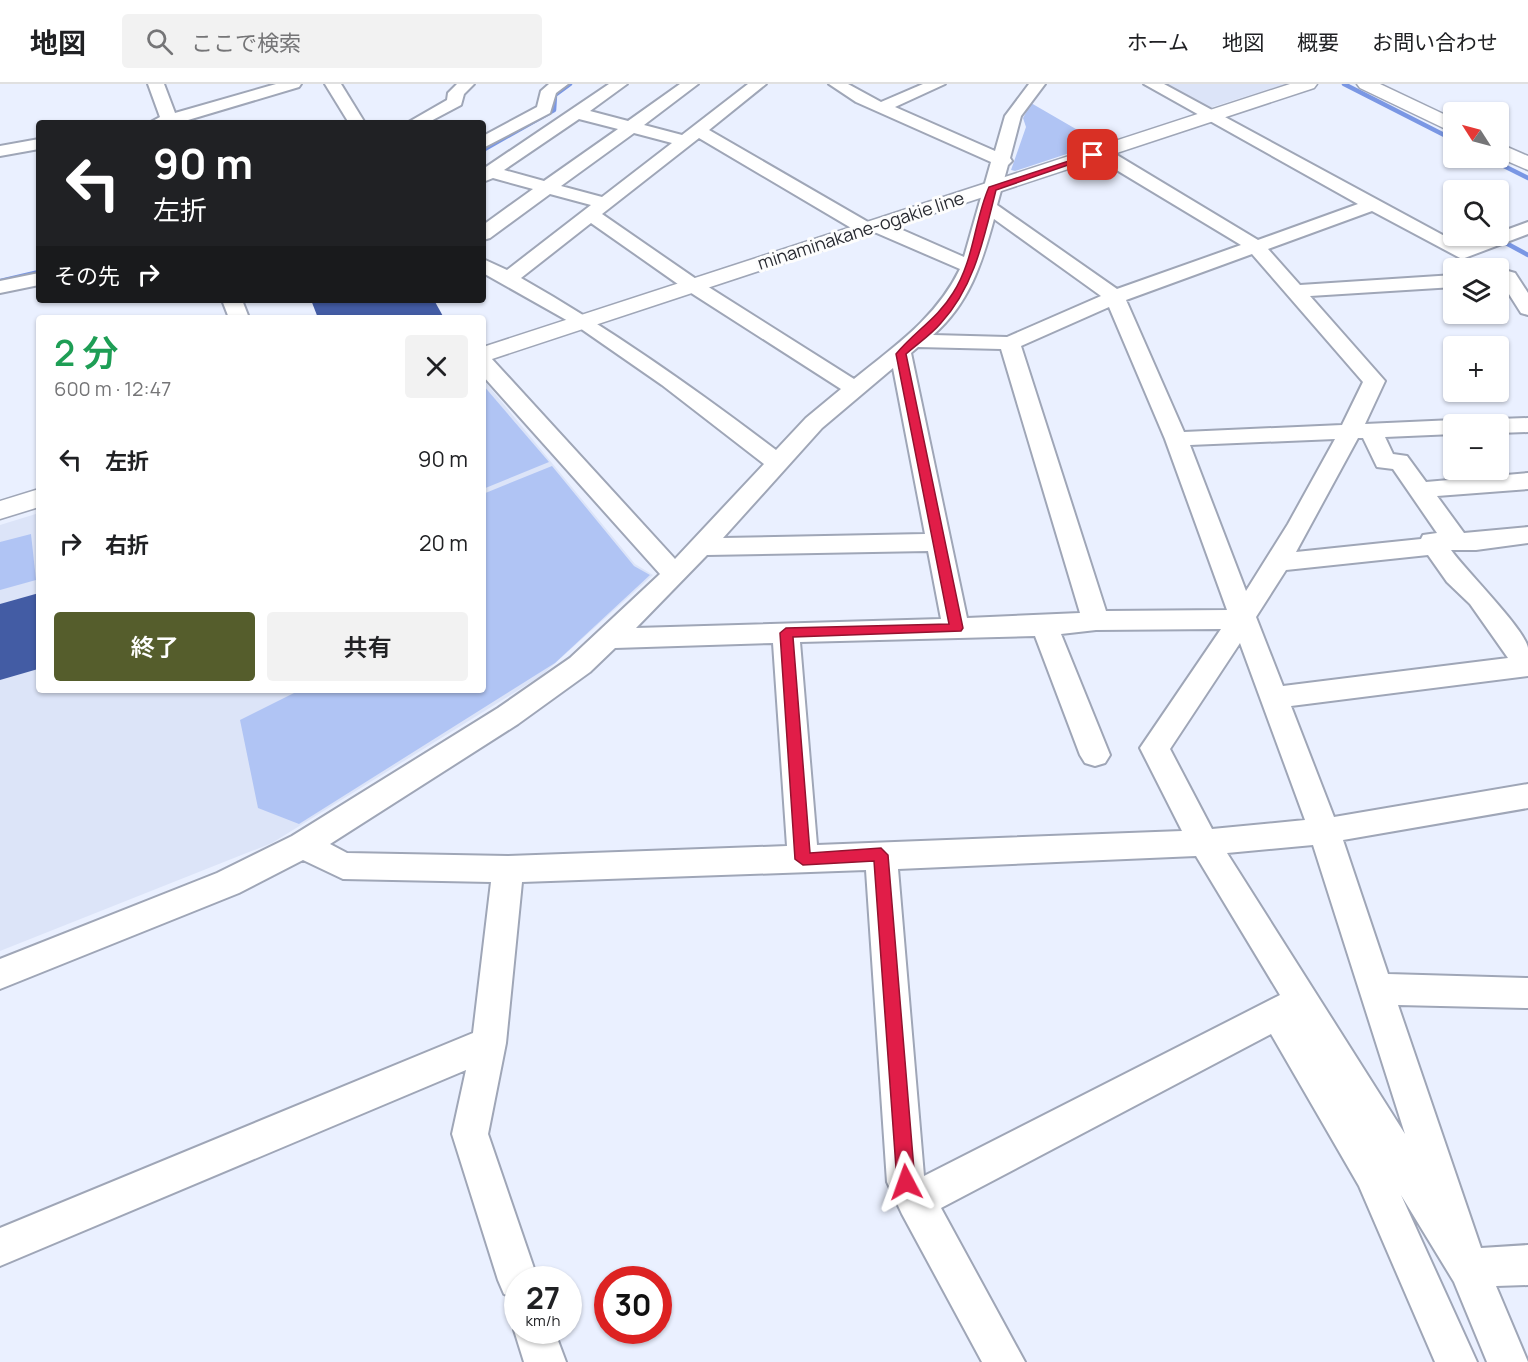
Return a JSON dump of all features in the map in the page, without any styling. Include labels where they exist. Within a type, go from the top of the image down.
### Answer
[{"type":"main road","name":"minaminakane-ogakie line","points":[[486,354],[870,227],[991,198],[1097,154],[1308,84]]},
{"type":"main road","points":[[1366,84],[1443,122]]},
{"type":"main road","points":[[1394,84],[1443,106]]},
{"type":"main road","points":[[1509,139],[1528,148]]},
{"type":"main road","points":[[1509,154],[1528,164]]},
{"type":"main road","points":[[0,510],[36,499]]},
{"type":"street","points":[[156,84],[172,120]]},
{"type":"street","points":[[172,84],[182,108],[173,120]]},
{"type":"street","points":[[175,120],[293,84]]},
{"type":"street","points":[[333,84],[355,120]]},
{"type":"street","points":[[421,120],[454,102],[456,93],[466,84]]},
{"type":"street","points":[[486,141],[544,110],[549,91],[560,84]]},
{"type":"street","points":[[486,175],[619,84]]},
{"type":"street","points":[[486,232],[690,84]]},
{"type":"street","points":[[837,84],[882,107],[1003,161]]},
{"type":"street","points":[[1152,84],[1471,258]]},
{"type":"street","points":[[508,279],[692,136],[752,85]]},
{"type":"street","points":[[882,107],[931,85]]},
{"type":"street","points":[[0,974],[228,884],[303,845],[508,716],[580,665],[675,575],[814,423],[938,321],[971,267],[1003,161],[1013,116],[1032,86]]},
{"type":"street","points":[[577,113],[630,127],[692,136],[870,227],[971,267]]},
{"type":"street","points":[[0,151],[36,145]]},
{"type":"street","points":[[1097,154],[1249,248],[1293,291],[1374,381],[1361,431],[1244,618],[1155,748],[1372,1173],[1456,1362]]},
{"type":"street","points":[[486,175],[547,188],[599,209],[693,285],[856,389]]},
{"type":"street","points":[[991,198],[1115,297],[1176,440],[1324,831],[1468,1268],[1508,1362]]},
{"type":"street","points":[[908,347],[1010,343],[1115,297],[1372,205]]},
{"type":"street","points":[[1509,235],[1528,228]]},
{"type":"street","points":[[1509,240],[1528,250]]},
{"type":"street","points":[[1462,253],[1480,246]]},
{"type":"street","points":[[486,267],[508,279],[573,326]]},
{"type":"street","points":[[0,275],[36,268]]},
{"type":"street","points":[[0,287],[36,280]]},
{"type":"street","points":[[1293,291],[1443,282]]},
{"type":"street","points":[[486,286],[573,326],[670,380],[778,463]]},
{"type":"street","points":[[1509,286],[1528,309]]},
{"type":"street","points":[[1010,343],[1096,621]]},
{"type":"street","points":[[908,347],[956,628]]},
{"type":"street","points":[[486,366],[675,575]]},
{"type":"street","points":[[1509,426],[1528,425]]},
{"type":"street","points":[[1176,440],[1443,427]]},
{"type":"street","points":[[1274,698],[1528,666],[1479,598],[1456,576],[1446,543],[1420,490],[1399,461],[1385,462],[1361,431]]},
{"type":"street","points":[[1420,490],[1528,481]]},
{"type":"street","points":[[1279,562],[1528,535]]},
{"type":"street","points":[[700,547],[940,542]]},
{"type":"street","points":[[610,638],[1244,618]]},
{"type":"street","points":[[1045,626],[1095,755]]},
{"type":"street","points":[[786,633],[803,859]]},
{"type":"street","points":[[303,845],[342,866],[508,869],[1204,843],[1324,831],[1528,796]]},
{"type":"street","points":[[881,855],[906,1182],[1004,1362]]},
{"type":"street","points":[[508,869],[489,1043],[470,1134],[513,1266]]},
{"type":"street","points":[[1377,989],[1528,993]]},
{"type":"street","points":[[915,1201],[1289,1007]]},
{"type":"street","points":[[1289,1007],[1468,1268]]},
{"type":"street","points":[[0,1247],[489,1043]]},
{"type":"street","points":[[1468,1268],[1528,1265]]},
{"type":"street","points":[[539,1344],[545,1362]]},
{"type":"shaded area","points":[[1160,84],[1286,84],[1209,108]]},
{"type":"shaded area","points":[[1031,103],[1100,143],[1015,171],[1011,170],[1026,127],[1023,118]]},
{"type":"shaded area","points":[[486,383],[635,564],[653,575],[541,676],[272,843],[0,951],[0,525],[36,514],[36,693],[486,693]]},
{"type":"shaded area","points":[[486,388],[549,462],[486,488]]},
{"type":"shaded area","points":[[552,466],[634,566],[650,575],[555,663],[299,824],[258,808],[240,720],[294,693],[486,693],[486,493]]},
{"type":"shaded area","points":[[31,534],[36,580],[0,590],[0,542]]},
{"type":"building","points":[[312,303],[436,303],[442,315],[317,315]]},
{"type":"building","points":[[36,594],[36,670],[0,680],[0,604]]},
{"type":"waterway","points":[[486,148],[554,110],[555,95],[570,84]]},
{"type":"waterway","points":[[1344,84],[1443,134]]},
{"type":"waterway","points":[[1508,168],[1528,178]]},
{"type":"waterway","points":[[1509,245],[1528,255]]},
{"type":"waterway","points":[[0,281],[36,273]]},
{"type":"route","points":[[906,1182],[881,855],[803,859],[786,633],[956,628],[901,354],[938,321],[959,292],[976,252],[992,189],[1093,155]]}]
